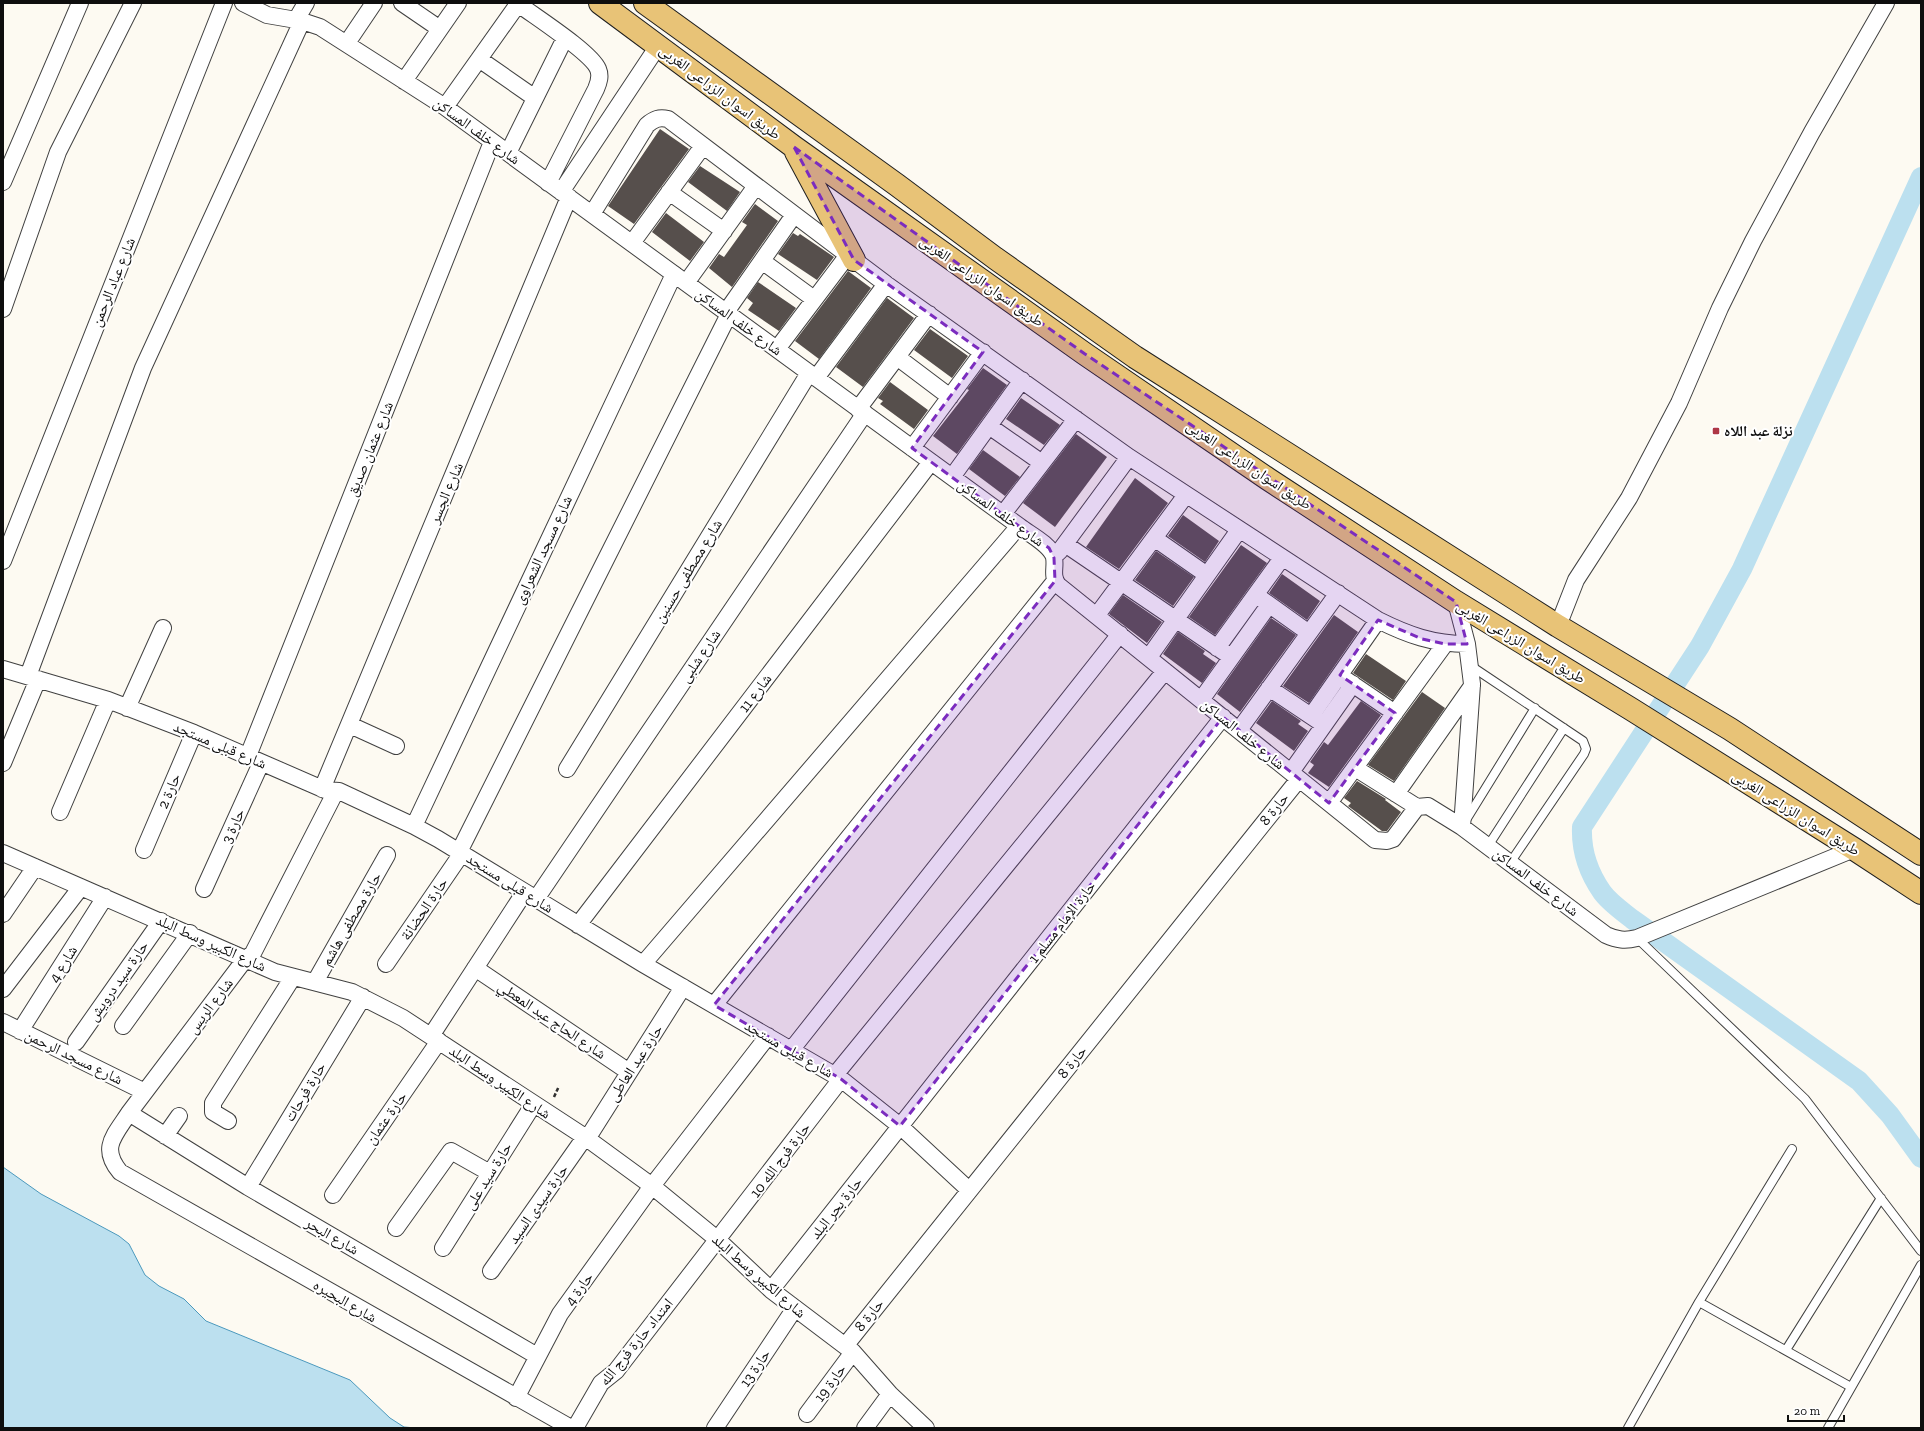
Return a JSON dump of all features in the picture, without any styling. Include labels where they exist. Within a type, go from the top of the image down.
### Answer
[{"type":"main road","name":"طريق اسوان الزراعى الغربى","points":[[600,3],[794,147],[1085,354],[1262,474],[1456,602],[1631,709],[1854,849],[1921,893]]},
{"type":"main road","name":"طريق اسوان الزراعى الغربى","points":[[645,3],[724,59],[1002,263],[1135,357],[1558,626],[1649,678],[1730,729],[1921,854]]},
{"type":"main road","points":[[707,82],[724,59]]},
{"type":"main road","points":[[794,147],[851,258]]},
{"type":"street","points":[[3,182],[80,3]]},
{"type":"street","points":[[3,309],[58,152],[133,3]]},
{"type":"street","name":"شارع عباد الرحمن","points":[[3,561],[224,3]]},
{"type":"street","name":"شارع خلف المساكن","points":[[243,3],[268,15],[299,20],[320,27],[445,107],[1003,514],[1049,548],[1054,558],[1053,569],[1055,581],[1376,840],[1381,842],[1387,841],[1398,835],[1417,808],[1428,806],[1462,827],[1616,940],[1641,936],[1854,849]]},
{"type":"street","points":[[3,763],[143,368],[306,3]]},
{"type":"street","points":[[346,43],[374,3]]},
{"type":"street","points":[[402,3],[440,29]]},
{"type":"street","points":[[404,81],[458,3]]},
{"type":"street","points":[[445,107],[518,3],[588,55],[599,70],[600,79],[559,190]]},
{"type":"street","points":[[1558,626],[1576,580],[1629,498],[1679,403],[1720,308],[1753,241],[1812,132],[1886,3]]},
{"type":"street","points":[[508,153],[565,38]]},
{"type":"street","points":[[559,190],[658,46]]},
{"type":"street","points":[[479,59],[535,98]]},
{"type":"street","points":[[592,214],[648,125],[655,119],[662,117],[668,119],[886,284],[1129,457],[1239,530],[1378,620],[1400,631],[1446,644],[1467,644]]},
{"type":"street","name":"شارع عثمان صديق","points":[[254,759],[492,142]]},
{"type":"street","points":[[632,243],[703,146]]},
{"type":"street","name":"شارع مسجد الشعراوى","points":[[414,826],[680,279],[724,231],[756,186]]},
{"type":"street","name":"شارع الجسر","points":[[329,790],[350,724],[559,190]]},
{"type":"street","points":[[669,192],[724,231]]},
{"type":"street","name":"حارة الحضانة","points":[[386,964],[460,853],[727,313],[794,215]]},
{"type":"street","points":[[777,349],[814,299],[851,258]]},
{"type":"street","points":[[762,261],[814,299]]},
{"type":"street","name":"شارع مصطفى حسنين","points":[[567,769],[812,376],[886,284]]},
{"type":"street","name":"شارع شلبى","points":[[530,896],[897,357],[929,314]]},
{"type":"street","points":[[912,448],[983,352]]},
{"type":"street","points":[[897,357],[950,397]]},
{"type":"street","points":[[952,477],[1022,380]]},
{"type":"street","points":[[1003,514],[1076,419]]},
{"type":"street","points":[[989,426],[1042,464]]},
{"type":"street","points":[[1054,558],[1129,457]]},
{"type":"street","name":"شارع 11","points":[[578,925],[931,462]]},
{"type":"street","points":[[1096,615],[1186,494]]},
{"type":"street","points":[[643,964],[1019,526]]},
{"type":"street","points":[[1149,658],[1239,530]]},
{"type":"street","points":[[1154,538],[1207,575]]},
{"type":"street","points":[[1065,544],[1231,657]]},
{"type":"street","points":[[1217,648],[1282,558]]},
{"type":"street","points":[[714,1005],[1055,581]]},
{"type":"street","points":[[1239,730],[1338,593]]},
{"type":"street","points":[[1255,595],[1309,633]]},
{"type":"street","points":[[1456,602],[1467,644],[1471,666],[1472,684],[1462,827]]},
{"type":"street","points":[[1201,700],[1269,605]]},
{"type":"street","points":[[1318,720],[1340,675],[1378,620]]},
{"type":"street","points":[[127,708],[163,628]]},
{"type":"street","points":[[792,1049],[1120,634]]},
{"type":"street","points":[[1329,803],[1446,644]]},
{"type":"street","name":"شارع قبلى مستجد","points":[[3,669],[108,700],[194,733],[414,826],[643,964],[838,1077],[900,1126],[970,1190]]},
{"type":"street","name":"حارة فرج الله 10","points":[[718,1240],[838,1077],[1165,671]]},
{"type":"street","points":[[1340,675],[1395,713]]},
{"type":"street","points":[[1318,720],[1353,684]]},
{"type":"street","points":[[1396,794],[1472,684]]},
{"type":"street","points":[[1269,688],[1318,720]]},
{"type":"street","points":[[60,812],[108,700]]},
{"type":"street","name":"حارة الإمام مسلم 1","points":[[900,1126],[1223,717]]},
{"type":"street","name":"حارة 8","points":[[849,1349],[970,1190],[1295,776],[1318,720]]},
{"type":"street","points":[[350,724],[396,746]]},
{"type":"street","name":"حارة 2","points":[[144,850],[194,733]]},
{"type":"street","name":"حارة 3","points":[[204,889],[254,759]]},
{"type":"street","points":[[1355,768],[1417,808]]},
{"type":"street","name":"شارع الريس","points":[[120,1172],[112,1161],[109,1149],[113,1137],[145,1092],[252,953],[329,790]]},
{"type":"street","name":"شارع الكبير وسط البلد","points":[[3,853],[190,933],[276,972],[352,992],[435,1038],[533,1105],[586,1138],[652,1186],[718,1240],[771,1290],[849,1349],[890,1394],[926,1428]]},
{"type":"street","name":"حارة مصطفى هاشم","points":[[315,982],[387,855]]},
{"type":"street","points":[[3,914],[35,867]]},
{"type":"street","points":[[3,989],[81,886]]},
{"type":"street","name":"حارة عثمان","points":[[333,1195],[435,1038],[476,968],[530,896]]},
{"type":"street","name":"شارع 4","points":[[20,1031],[105,897]]},
{"type":"street","name":"حارة سيد درويش","points":[[76,1042],[161,921]]},
{"type":"street","points":[[123,1026],[190,933]]},
{"type":"street","name":"شارع الحاج عبد المعطي","points":[[476,968],[629,1072]]},
{"type":"street","points":[[228,1121],[213,1112],[213,1103],[293,977]]},
{"type":"street","name":"حارة عبد العاطى","points":[[586,1138],[683,987]]},
{"type":"street","name":"حارة فرحات","points":[[248,1187],[363,997]]},
{"type":"street","name":"شارع مسجد الرحمن","points":[[3,1022],[145,1092]]},
{"type":"street","points":[[652,1186],[768,1036]]},
{"type":"street","name":"حارة سيد على","points":[[442,1248],[533,1105]]},
{"type":"street","name":"شارع البحر","points":[[129,1114],[248,1187],[537,1356]]},
{"type":"street","points":[[165,1136],[179,1116]]},
{"type":"street","name":"حارة بحر البلد","points":[[771,1290],[900,1126]]},
{"type":"street","name":"حارة سيدى السيد","points":[[490,1272],[586,1138]]},
{"type":"street","points":[[396,1228],[451,1151],[490,1173]]},
{"type":"street","name":"شارع البحيره","points":[[120,1172],[571,1428]]},
{"type":"street","name":"حارة 4","points":[[516,1398],[560,1314],[652,1186]]},
{"type":"street","name":"امتداد حارة فرج الله","points":[[575,1428],[601,1383],[616,1371],[718,1240]]},
{"type":"street","name":"حارة 13","points":[[715,1428],[795,1308]]},
{"type":"street","name":"حارة 19","points":[[807,1414],[849,1349]]},
{"type":"street","points":[[865,1428],[890,1394]]},
{"type":"lane","points":[[1471,666],[1583,741],[1586,749],[1510,863]]},
{"type":"lane","points":[[1462,827],[1535,708]]},
{"type":"lane","points":[[1488,846],[1564,728]]},
{"type":"lane","points":[[1641,936],[1805,1099],[1921,1251]]},
{"type":"lane","points":[[1628,1428],[1699,1302],[1792,1149]]},
{"type":"lane","points":[[1786,1350],[1881,1198]]},
{"type":"lane","points":[[1828,1428],[1921,1265]]},
{"type":"lane","points":[[1699,1302],[1851,1387]]},
{"type":"highlighted area","points":[[794,147],[1085,354],[1456,602],[1467,644],[1445,644],[1422,639],[1378,620],[1340,675],[1395,713],[1329,803],[1223,717],[900,1126],[841,1079],[714,1005],[1055,581],[1054,558],[1049,548],[912,448],[983,352],[854,260]]},
{"type":"water","points":[[3,1167],[41,1194],[119,1236],[129,1244],[145,1275],[159,1286],[184,1299],[206,1321],[350,1380],[390,1418],[404,1427],[416,1428],[3,1428]]},
{"type":"building","points":[[660,129],[689,149],[634,224],[608,206]]},
{"type":"building","points":[[700,166],[740,192],[727,211],[688,182]]},
{"type":"building","points":[[755,204],[778,221],[732,287],[709,268],[719,254],[724,257],[747,225],[742,222]]},
{"type":"building","points":[[666,213],[704,242],[690,261],[652,232]]},
{"type":"building","points":[[793,233],[798,236],[800,234],[834,257],[817,280],[778,254]]},
{"type":"building","points":[[848,271],[871,288],[819,359],[795,341]]},
{"type":"building","points":[[758,282],[796,308],[779,331],[748,310],[753,303],[747,298]]},
{"type":"building","points":[[887,298],[914,318],[863,387],[836,367]]},
{"type":"building","points":[[930,329],[968,356],[952,378],[914,350]]},
{"type":"building","points":[[983,368],[1007,385],[957,454],[933,436],[969,390],[967,389]]},
{"type":"building","points":[[890,382],[928,410],[914,429],[880,404],[883,401],[878,398]]},
{"type":"building","points":[[1021,398],[1060,425],[1044,445],[1006,419]]},
{"type":"building","points":[[1076,434],[1107,457],[1055,527],[1023,503]]},
{"type":"building","points":[[983,450],[1020,477],[1005,496],[969,469]]},
{"type":"building","points":[[1135,478],[1168,503],[1119,569],[1086,547]]},
{"type":"building","points":[[1183,515],[1219,541],[1205,562],[1168,536]]},
{"type":"building","points":[[1241,545],[1267,563],[1215,635],[1189,617]]},
{"type":"building","points":[[1156,551],[1194,577],[1173,606],[1135,580]]},
{"type":"building","points":[[1282,574],[1320,601],[1307,620],[1269,593]]},
{"type":"building","points":[[1123,595],[1162,622],[1147,643],[1109,614]]},
{"type":"building","points":[[1334,615],[1358,632],[1309,703],[1283,686]]},
{"type":"building","points":[[1271,618],[1296,635],[1240,712],[1217,694]]},
{"type":"building","points":[[1178,632],[1205,651],[1203,654],[1216,663],[1202,683],[1163,654]]},
{"type":"building","points":[[1366,654],[1406,681],[1393,700],[1353,673]]},
{"type":"building","points":[[1422,692],[1445,708],[1394,781],[1368,765]]},
{"type":"building","points":[[1272,701],[1301,721],[1298,724],[1308,731],[1294,751],[1256,723]]},
{"type":"building","points":[[1361,701],[1381,715],[1329,787],[1308,773],[1314,765],[1310,762],[1324,742],[1328,745]]},
{"type":"building","points":[[1357,781],[1386,799],[1385,800],[1401,812],[1387,831],[1382,831],[1348,806],[1351,803],[1344,798]]},
{"type":"waterway","points":[[1921,177],[1742,569],[1700,646],[1582,827],[1584,853],[1589,869],[1602,892],[1612,903],[1632,919],[1859,1081],[1890,1115],[1921,1158]]},
{"type":"place","name":"نزلة عبد اللاه","points":[[1716,431]]}]
